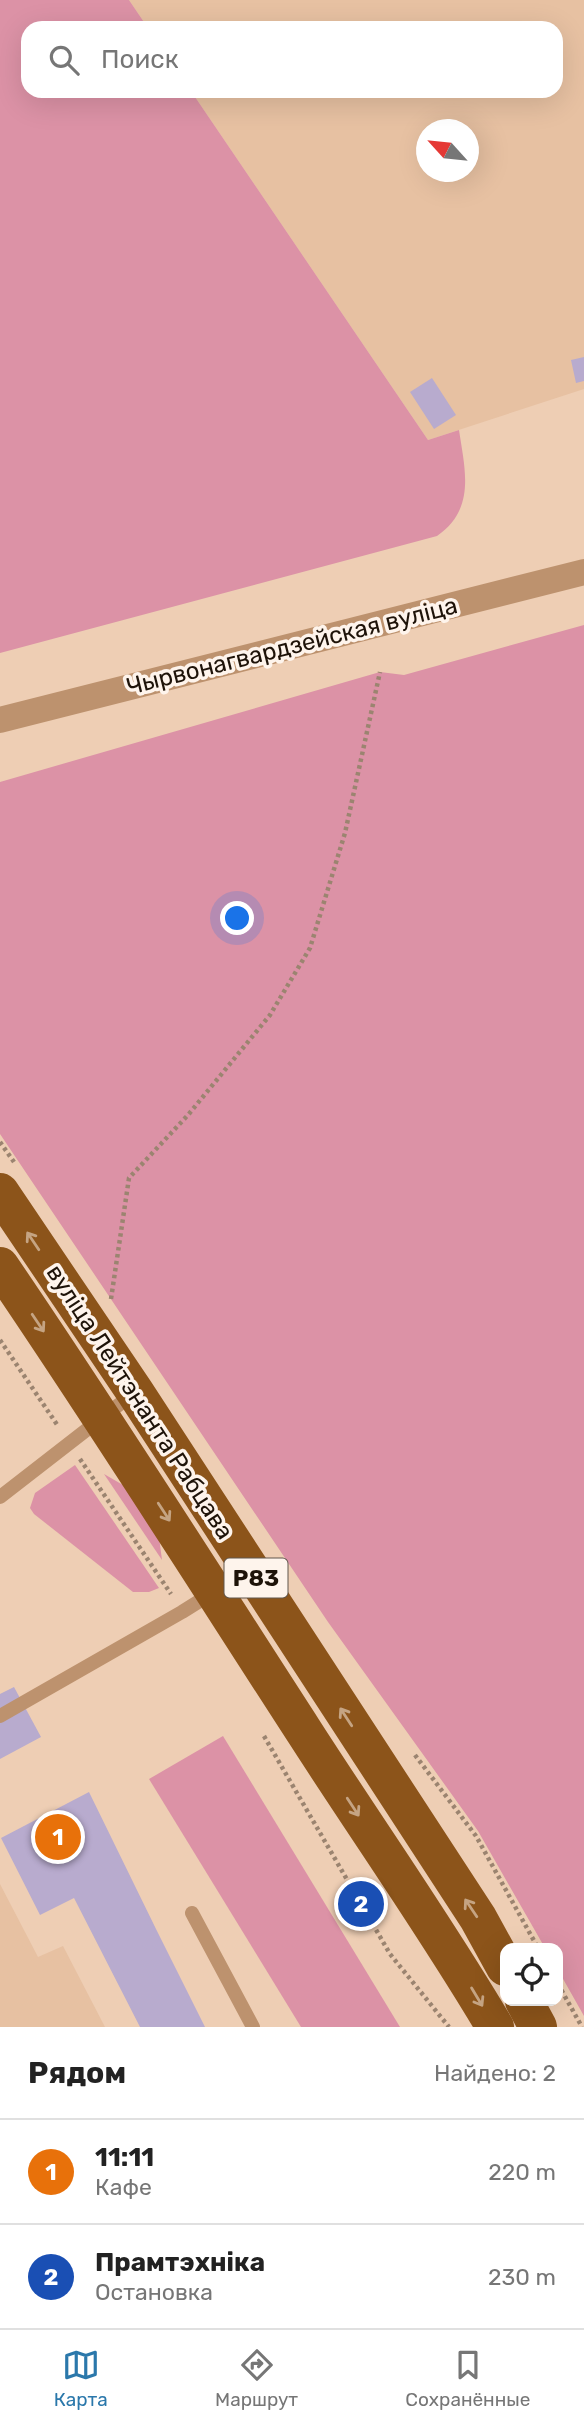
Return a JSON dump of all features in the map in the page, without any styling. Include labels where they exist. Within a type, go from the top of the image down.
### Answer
[{"type":"highway","name":"вуліца Лейтэнанта Рабцава","points":[[0,1192],[135,1392],[478,1918],[500,1958]]},
{"type":"highway","name":"вуліца Лейтэнанта Рабцава","points":[[0,1266],[104,1418],[357,1813],[454,1958],[495,2027]]},
{"type":"highway","points":[[527,2006],[538,2027]]},
{"type":"street","name":"Чырвонагвардзейская вуліца","points":[[0,720],[584,572]]},
{"type":"lane","points":[[0,1497],[135,1392]]},
{"type":"lane","points":[[0,1716],[250,1570]]},
{"type":"lane","points":[[192,1913],[253,2027]]},
{"type":"path","points":[[111,1300],[129,1178],[188,1115],[270,1015],[310,948],[345,833],[380,672]]},
{"type":"path","points":[[0,1340],[182,1612]]},
{"type":"path","points":[[258,1727],[390,1954],[449,2027]]},
{"type":"path","points":[[563,1993],[582,2027]]},
{"type":"shaded area","points":[[0,0],[129,0],[143,21],[21,21],[21,98],[196,98],[428,440],[459,430],[465,474],[463,501],[458,514],[437,536],[0,653]]},
{"type":"shaded area","points":[[129,0],[584,0],[584,389],[428,440],[196,98],[563,98],[563,21],[143,21]]},
{"type":"shaded area","points":[[584,625],[584,2016],[563,1979],[563,1943],[542,1943],[478,1831],[328,1622],[0,1134],[0,782],[380,672],[404,675]]},
{"type":"shaded area","points":[[75,1465],[159,1588],[149,1592],[133,1592],[34,1514],[30,1508],[35,1493]]},
{"type":"shaded area","points":[[104,1474],[123,1485],[159,1537],[162,1560]]},
{"type":"shaded area","points":[[223,1736],[400,2027],[301,2027],[149,1779]]},
{"type":"shaded area","points":[[0,1884],[38,1957],[63,1946],[105,2027],[0,2027]]},
{"type":"building","points":[[584,357],[584,381],[576,383],[571,360]]},
{"type":"building","points":[[432,378],[456,415],[434,429],[410,392]]},
{"type":"building","points":[[14,1687],[41,1737],[0,1759],[0,1694]]},
{"type":"building","points":[[89,1792],[205,2027],[140,2027],[74,1898],[40,1915],[1,1838]]},
{"type":"place","name":"11:11","points":[[58,1837]]},
{"type":"place","name":"Прамтэхніка","points":[[361,1904]]}]
